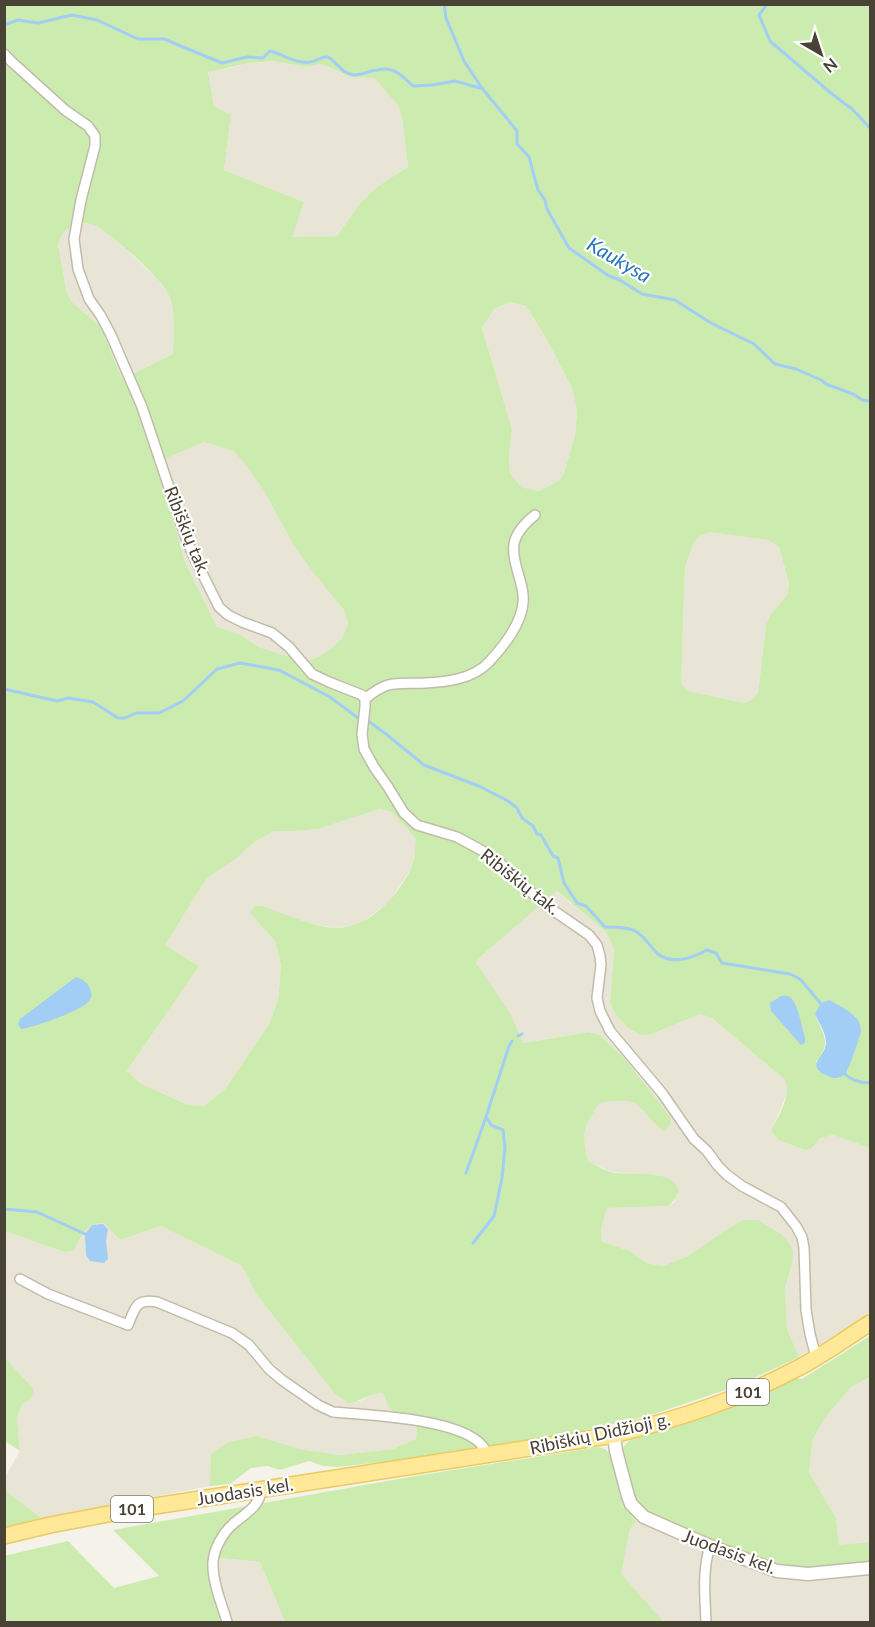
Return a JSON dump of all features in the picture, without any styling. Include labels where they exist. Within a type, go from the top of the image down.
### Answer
[{"type":"main road","name":"Ribiškių Didžioji g.","points":[[487,1456],[614,1435],[706,1409],[796,1369],[870,1323]]},
{"type":"main road","name":"Juodasis kel.","points":[[4,1536],[129,1510],[487,1456]]},
{"type":"street","name":"Ribiškių tak.","points":[[4,54],[65,110],[88,126],[95,136],[95,146],[74,239],[78,270],[89,299],[111,335],[142,407],[187,541],[219,607],[242,622],[272,633],[312,674],[358,693],[365,699],[362,734],[364,749],[404,813],[417,825],[457,837],[481,850],[501,864],[544,904],[589,935],[597,945],[601,965],[597,998],[609,1031],[662,1093],[694,1139],[707,1150],[718,1166],[742,1186],[781,1207],[802,1237],[806,1310],[816,1357]]},
{"type":"street","points":[[365,699],[389,685],[463,678],[478,671],[490,661],[508,638],[521,614],[524,601],[513,552],[518,531],[535,515]]},
{"type":"street","points":[[20,1279],[48,1294],[128,1325],[140,1303],[147,1300],[157,1302],[232,1333],[249,1345],[269,1369],[282,1380],[298,1393],[325,1409],[333,1412],[441,1425],[460,1431],[478,1441],[486,1448],[487,1456]]},
{"type":"street","name":"Juodasis kel.","points":[[614,1435],[616,1451],[631,1504],[636,1511],[655,1523],[710,1546],[790,1573],[828,1573],[870,1568]]},
{"type":"street","points":[[227,1623],[214,1575],[214,1553],[230,1527],[256,1505],[261,1498],[261,1490]]},
{"type":"street","points":[[706,1623],[704,1582],[710,1546]]},
{"type":"shaded area","points":[[273,61],[307,67],[319,64],[351,77],[374,78],[398,104],[408,167],[378,186],[360,203],[337,236],[291,237],[304,202],[224,170],[231,115],[214,106],[208,71]]},
{"type":"shaded area","points":[[84,223],[95,225],[112,236],[157,279],[168,293],[174,313],[173,354],[122,379],[101,327],[72,302],[67,294],[58,244],[67,229]]},
{"type":"shaded area","points":[[510,302],[526,306],[546,338],[573,390],[577,412],[575,435],[561,480],[540,491],[521,487],[510,473],[509,455],[512,429],[482,328],[494,309]]},
{"type":"shaded area","points":[[204,442],[233,451],[246,465],[264,491],[293,544],[344,610],[348,624],[342,638],[318,657],[309,660],[287,656],[259,647],[239,634],[217,627],[185,562],[157,461]]},
{"type":"shaded area","points":[[710,532],[769,540],[779,547],[789,584],[787,595],[770,615],[766,625],[758,693],[744,703],[687,692],[681,683],[685,567],[694,542],[699,536]]},
{"type":"shaded area","points":[[380,809],[392,812],[417,840],[411,869],[388,903],[358,925],[336,928],[250,913],[275,941],[281,965],[278,1000],[269,1024],[225,1089],[204,1106],[188,1105],[140,1083],[127,1071],[199,966],[165,945],[207,878],[233,861],[255,842],[274,831],[318,829]]},
{"type":"shaded area","points":[[556,891],[606,932],[614,949],[610,1002],[652,1034],[700,1014],[712,1018],[785,1080],[788,1087],[786,1096],[771,1131],[778,1140],[805,1150],[811,1149],[821,1138],[833,1135],[870,1148],[870,1312],[864,1318],[799,1357],[787,1329],[785,1288],[792,1264],[718,1235],[688,1256],[662,1266],[647,1263],[630,1251],[601,1241],[601,1230],[607,1208],[668,1206],[674,1202],[678,1194],[661,1176],[611,1172],[588,1161],[583,1141],[587,1122],[600,1103],[616,1100],[631,1101],[640,1106],[661,1129],[643,1080],[600,1035],[589,1032],[523,1043],[476,963]]},
{"type":"shaded area","points":[[97,1223],[104,1223],[120,1240],[161,1226],[242,1266],[256,1294],[335,1394],[360,1401],[382,1393],[395,1413],[412,1415],[417,1430],[417,1439],[393,1449],[340,1455],[300,1449],[257,1436],[212,1454],[210,1486],[41,1518],[5,1490],[5,1477],[20,1451],[17,1418],[22,1404],[34,1389],[5,1358],[5,1231],[64,1252],[74,1251],[85,1230]]},
{"type":"shaded area","points":[[870,1377],[870,1542],[839,1546],[836,1518],[809,1472],[813,1439],[825,1418],[847,1392]]},
{"type":"shaded area","points":[[637,1521],[775,1576],[800,1581],[825,1580],[870,1573],[870,1622],[664,1622],[620,1574],[630,1529]]},
{"type":"shaded area","points":[[220,1558],[260,1562],[285,1622],[220,1622],[209,1573]]},
{"type":"green space","points":[[5,5],[870,5],[870,1148],[833,1135],[821,1138],[811,1149],[805,1150],[778,1140],[771,1131],[787,1093],[785,1080],[712,1018],[700,1014],[652,1034],[640,1035],[627,1027],[616,1015],[610,1002],[614,949],[606,932],[557,891],[480,957],[476,963],[511,1015],[523,1043],[589,1032],[600,1035],[628,1062],[670,1117],[671,1123],[665,1132],[639,1106],[626,1101],[615,1101],[600,1103],[590,1118],[584,1136],[588,1161],[614,1173],[658,1175],[673,1181],[678,1189],[676,1197],[668,1206],[607,1208],[601,1230],[601,1241],[630,1251],[647,1263],[662,1266],[688,1256],[743,1220],[758,1220],[781,1234],[793,1251],[785,1288],[787,1329],[799,1357],[737,1386],[648,1416],[569,1434],[455,1454],[337,1467],[323,1466],[309,1461],[280,1470],[267,1466],[251,1468],[230,1484],[210,1486],[211,1454],[229,1442],[257,1436],[300,1449],[340,1455],[393,1449],[416,1439],[417,1430],[412,1415],[393,1411],[382,1393],[349,1403],[335,1394],[256,1294],[242,1266],[161,1226],[120,1240],[104,1223],[92,1225],[85,1231],[74,1251],[64,1252],[5,1231]],"holes":[[[273,61],[307,67],[319,64],[351,77],[374,78],[398,105],[402,118],[408,167],[378,186],[360,203],[337,236],[292,237],[304,202],[224,170],[231,115],[214,106],[208,72],[250,63]],[[84,223],[95,225],[147,268],[164,287],[171,301],[174,323],[173,354],[122,379],[101,327],[72,302],[67,294],[58,244],[67,229]],[[510,302],[526,306],[546,338],[573,390],[577,412],[575,435],[564,473],[560,480],[540,491],[521,487],[510,473],[509,455],[512,429],[482,328],[494,309]],[[204,442],[233,451],[246,465],[264,491],[293,544],[344,610],[348,624],[342,638],[332,648],[309,660],[259,647],[239,634],[217,627],[185,562],[157,462]],[[710,532],[768,540],[779,547],[789,584],[787,595],[770,615],[766,625],[758,693],[744,703],[687,691],[681,683],[685,567],[694,542],[699,536]],[[380,809],[392,812],[416,839],[410,871],[389,901],[371,917],[349,926],[337,928],[319,926],[262,906],[254,906],[250,913],[275,941],[281,965],[278,1000],[269,1024],[225,1089],[204,1106],[188,1105],[140,1083],[127,1071],[199,966],[165,945],[207,878],[233,861],[255,842],[274,831],[318,829]],[[830,1000],[855,1016],[861,1030],[845,1075],[816,1062],[824,1049],[823,1033],[815,1014]]]},
{"type":"green space","points":[[870,1336],[870,1377],[853,1386],[825,1418],[813,1439],[809,1472],[836,1518],[839,1545],[870,1542],[870,1562],[818,1569],[781,1564],[662,1522],[650,1516],[639,1506],[629,1482],[623,1448],[631,1440],[640,1435],[714,1412],[795,1378],[802,1379]]},
{"type":"green space","points":[[5,1358],[34,1389],[31,1399],[22,1404],[17,1418],[20,1451],[5,1441]]},
{"type":"green space","points":[[598,1447],[605,1449],[611,1455],[623,1506],[637,1521],[630,1529],[621,1574],[664,1622],[285,1622],[260,1562],[220,1558],[209,1574],[220,1622],[5,1622],[4,1556],[68,1541],[114,1588],[159,1576],[113,1530],[404,1478]]},
{"type":"green space","points":[[5,1490],[41,1518],[5,1528]]},
{"type":"water","points":[[76,977],[84,981],[91,993],[90,999],[84,1006],[21,1029],[18,1024],[20,1019]]},
{"type":"water","points":[[781,996],[790,997],[796,1005],[805,1038],[805,1043],[801,1045],[771,1011],[770,1003]]},
{"type":"water","points":[[830,1000],[854,1015],[861,1030],[847,1071],[843,1076],[837,1078],[822,1073],[816,1065],[826,1044],[825,1035],[815,1014],[821,1003]]},
{"type":"water","points":[[103,1224],[108,1229],[106,1241],[108,1259],[104,1263],[90,1261],[86,1255],[85,1234],[92,1225]]},
{"type":"waterway","name":"Kaukysa","points":[[444,4],[446,18],[464,61],[482,88],[517,131],[517,144],[529,157],[538,190],[569,248],[609,276],[642,294],[675,300],[711,323],[754,344],[775,364],[796,369],[862,400],[870,401]]},
{"type":"waterway","points":[[767,4],[759,15],[770,41],[852,109],[870,128]]},
{"type":"waterway","points":[[4,25],[18,20],[38,23],[72,15],[97,20],[138,39],[164,39],[222,63],[247,57],[263,58],[270,51],[305,62],[327,57],[345,72],[354,75],[383,69],[393,70],[413,86],[455,81],[480,88]]},
{"type":"waterway","points":[[4,689],[57,701],[68,698],[93,702],[118,718],[125,718],[136,713],[159,713],[183,701],[217,669],[240,663],[279,670],[330,697],[358,718]]},
{"type":"waterway","points":[[368,721],[424,765],[479,786],[517,808],[522,818],[533,826],[537,834],[541,835],[553,856],[558,858],[564,883],[577,903],[586,906],[605,927],[635,931],[658,954],[670,959],[689,958],[707,950],[716,953],[722,963],[790,974],[800,979],[822,1005]]},
{"type":"waterway","points":[[518,1036],[522,1034]]},
{"type":"waterway","points":[[466,1173],[512,1041]]},
{"type":"waterway","points":[[843,1072],[855,1080],[870,1083]]},
{"type":"waterway","points":[[473,1243],[494,1216],[502,1178],[505,1147],[503,1130],[491,1125],[486,1117]]},
{"type":"waterway","points":[[4,1209],[37,1212],[85,1234]]}]
